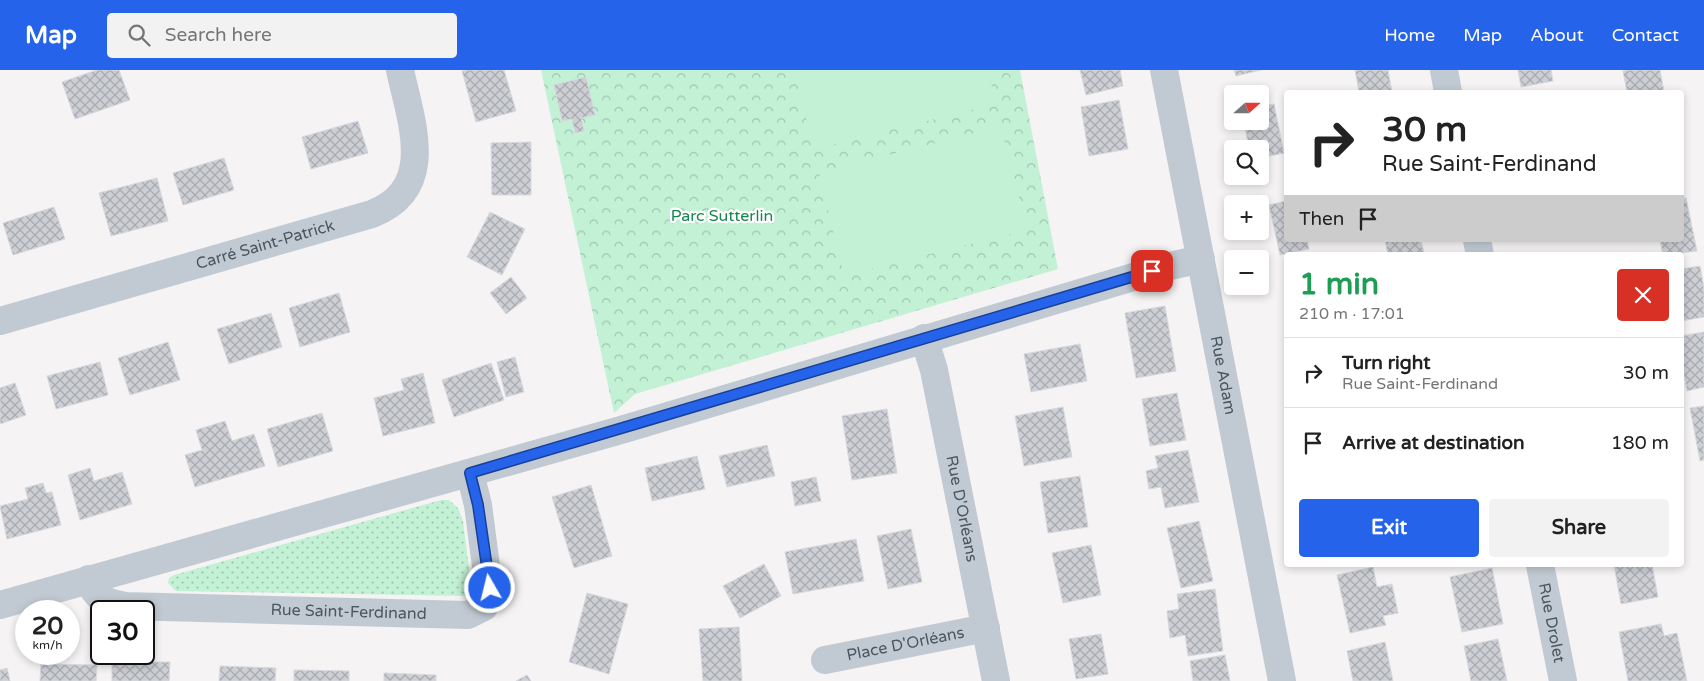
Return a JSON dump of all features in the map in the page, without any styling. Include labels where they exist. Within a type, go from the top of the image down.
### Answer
[{"type":"street","name":"Carré Saint-Patrick","points":[[0,321],[372,214],[392,204],[408,184],[413,173],[416,150],[400,70]]},
{"type":"street","name":"Rue Adam","points":[[1164,70],[1282,681]]},
{"type":"street","points":[[1444,70],[1448,90]]},
{"type":"street","points":[[0,604],[470,473],[924,338],[1170,266],[1201,259]]},
{"type":"street","name":"Rue D'Orléans","points":[[924,338],[934,370],[996,681]]},
{"type":"street","name":"Rue Saint-Ferdinand","points":[[89,579],[97,597],[106,602],[125,606],[468,615],[484,607],[490,588],[478,505],[470,473]]},
{"type":"street","name":"Rue Drolet","points":[[1540,567],[1563,681]]},
{"type":"street","name":"Place D'Orléans","points":[[825,660],[986,628]]},
{"type":"green space","name":"Parc Sutterlin","points":[[541,70],[1020,70],[1058,269],[635,394],[614,413]]},
{"type":"green space","points":[[794,70],[988,70],[996,104],[814,149]]},
{"type":"green space","points":[[1001,127],[1027,230],[844,275],[819,172]]},
{"type":"green space","points":[[441,500],[449,500],[458,508],[463,521],[471,585],[465,596],[176,591],[168,583],[169,578],[174,575]]},
{"type":"building","points":[[97,70],[119,70],[130,100],[75,119],[62,82]]},
{"type":"building","points":[[504,70],[516,111],[476,122],[462,71]]},
{"type":"building","points":[[1080,70],[1120,70],[1123,86],[1086,95]]},
{"type":"building","points":[[1234,70],[1261,70],[1236,76]]},
{"type":"building","points":[[1355,70],[1388,70],[1392,90],[1359,90]]},
{"type":"building","points":[[1518,70],[1551,70],[1553,81],[1521,87]]},
{"type":"building","points":[[1660,70],[1664,90],[1627,90],[1623,71]]},
{"type":"building","points":[[586,77],[595,115],[581,118],[584,131],[575,133],[572,119],[562,121],[554,85]]},
{"type":"building","points":[[1119,100],[1128,149],[1089,156],[1081,107]]},
{"type":"building","points":[[1274,104],[1284,153],[1269,156],[1269,140],[1247,140],[1246,130],[1269,130],[1269,105]]},
{"type":"building","points":[[358,121],[368,153],[311,169],[302,137]]},
{"type":"building","points":[[531,142],[531,195],[492,195],[491,143]]},
{"type":"building","points":[[224,158],[234,190],[183,205],[173,173]]},
{"type":"building","points":[[157,178],[168,221],[111,236],[99,193]]},
{"type":"building","points":[[1684,198],[1686,198],[1697,251],[1662,252],[1660,242],[1684,242]]},
{"type":"building","points":[[1284,201],[1284,242],[1307,242],[1309,249],[1284,252],[1284,254],[1280,255],[1269,205]]},
{"type":"building","points":[[54,207],[65,239],[13,255],[3,223]]},
{"type":"building","points":[[490,212],[525,229],[502,275],[467,257]]},
{"type":"building","points":[[1385,242],[1421,242],[1424,252],[1387,252]]},
{"type":"building","points":[[1700,266],[1704,288],[1704,317],[1684,320],[1684,269]]},
{"type":"building","points":[[511,277],[527,298],[506,314],[490,293]]},
{"type":"building","points":[[339,293],[350,332],[300,347],[289,308]]},
{"type":"building","points":[[1165,306],[1176,371],[1136,378],[1125,313]]},
{"type":"building","points":[[271,313],[282,347],[229,364],[217,329]]},
{"type":"building","points":[[1704,332],[1704,387],[1687,391],[1684,375],[1684,335]]},
{"type":"building","points":[[168,342],[180,380],[130,395],[118,358]]},
{"type":"building","points":[[1080,344],[1087,381],[1031,392],[1024,354]]},
{"type":"building","points":[[515,357],[524,392],[506,397],[497,362]]},
{"type":"building","points":[[100,362],[108,395],[56,409],[47,376]]},
{"type":"building","points":[[491,363],[504,400],[454,417],[442,380]]},
{"type":"building","points":[[423,373],[435,423],[383,436],[374,398],[404,390],[401,379]]},
{"type":"building","points":[[15,383],[26,415],[0,424],[0,388]]},
{"type":"building","points":[[1177,393],[1186,440],[1150,446],[1142,399]]},
{"type":"building","points":[[1704,406],[1704,460],[1700,461],[1690,408]]},
{"type":"building","points":[[1063,407],[1072,457],[1024,466],[1015,416]]},
{"type":"building","points":[[887,409],[897,473],[852,480],[842,416]]},
{"type":"building","points":[[322,413],[333,451],[278,467],[267,429]]},
{"type":"building","points":[[225,421],[232,441],[254,434],[265,466],[195,487],[185,455],[202,450],[196,430]]},
{"type":"building","points":[[767,445],[775,476],[727,487],[719,456]]},
{"type":"building","points":[[1188,450],[1199,502],[1165,508],[1161,487],[1149,489],[1146,471],[1158,468],[1155,456]]},
{"type":"building","points":[[697,456],[705,489],[652,501],[645,468]]},
{"type":"building","points":[[90,468],[94,481],[122,472],[132,504],[80,520],[68,475]]},
{"type":"building","points":[[1080,476],[1088,527],[1048,533],[1040,482]]},
{"type":"building","points":[[816,477],[821,501],[795,506],[791,482]]},
{"type":"building","points":[[43,483],[46,493],[52,492],[61,525],[7,539],[0,506],[28,499],[25,488]]},
{"type":"building","points":[[591,485],[612,556],[574,568],[552,497]]},
{"type":"building","points":[[1199,521],[1213,581],[1181,588],[1167,528]]},
{"type":"building","points":[[911,529],[922,582],[888,589],[877,536]]},
{"type":"building","points":[[856,539],[864,581],[793,594],[785,552]]},
{"type":"building","points":[[1091,545],[1101,595],[1063,603],[1052,553]]},
{"type":"building","points":[[764,564],[781,596],[740,618],[723,586]]},
{"type":"building","points":[[1373,567],[1377,587],[1392,584],[1398,613],[1383,616],[1386,625],[1350,633],[1337,575]]},
{"type":"building","points":[[1614,567],[1652,567],[1658,597],[1621,604]]},
{"type":"building","points":[[1492,568],[1503,624],[1462,632],[1450,577]]},
{"type":"building","points":[[1215,589],[1223,651],[1188,656],[1185,635],[1170,638],[1167,611],[1179,609],[1177,594]]},
{"type":"building","points":[[587,593],[628,604],[609,674],[569,662]]},
{"type":"building","points":[[1661,624],[1664,636],[1677,633],[1687,681],[1628,681],[1619,632]]},
{"type":"building","points":[[739,627],[742,681],[703,681],[699,629]]},
{"type":"building","points":[[1101,634],[1108,674],[1076,679],[1069,639]]},
{"type":"building","points":[[1498,639],[1507,681],[1471,681],[1464,646]]},
{"type":"building","points":[[1385,642],[1393,681],[1353,681],[1347,651]]},
{"type":"building","points":[[1225,655],[1230,681],[1193,681],[1190,661]]},
{"type":"building","points":[[155,662],[170,662],[169,681],[112,681],[112,665],[155,665]]},
{"type":"building","points":[[41,665],[97,665],[96,681],[40,681]]},
{"type":"building","points":[[220,666],[276,668],[275,681],[219,681]]},
{"type":"building","points":[[7,668],[10,681],[0,681],[0,670]]},
{"type":"building","points":[[294,670],[349,671],[349,681],[294,681]]},
{"type":"building","points":[[384,673],[436,675],[436,681],[384,681]]},
{"type":"building","points":[[527,675],[531,681],[516,681]]},
{"type":"route","points":[[490,588],[478,505],[470,473],[621,430],[1152,271]]}]
